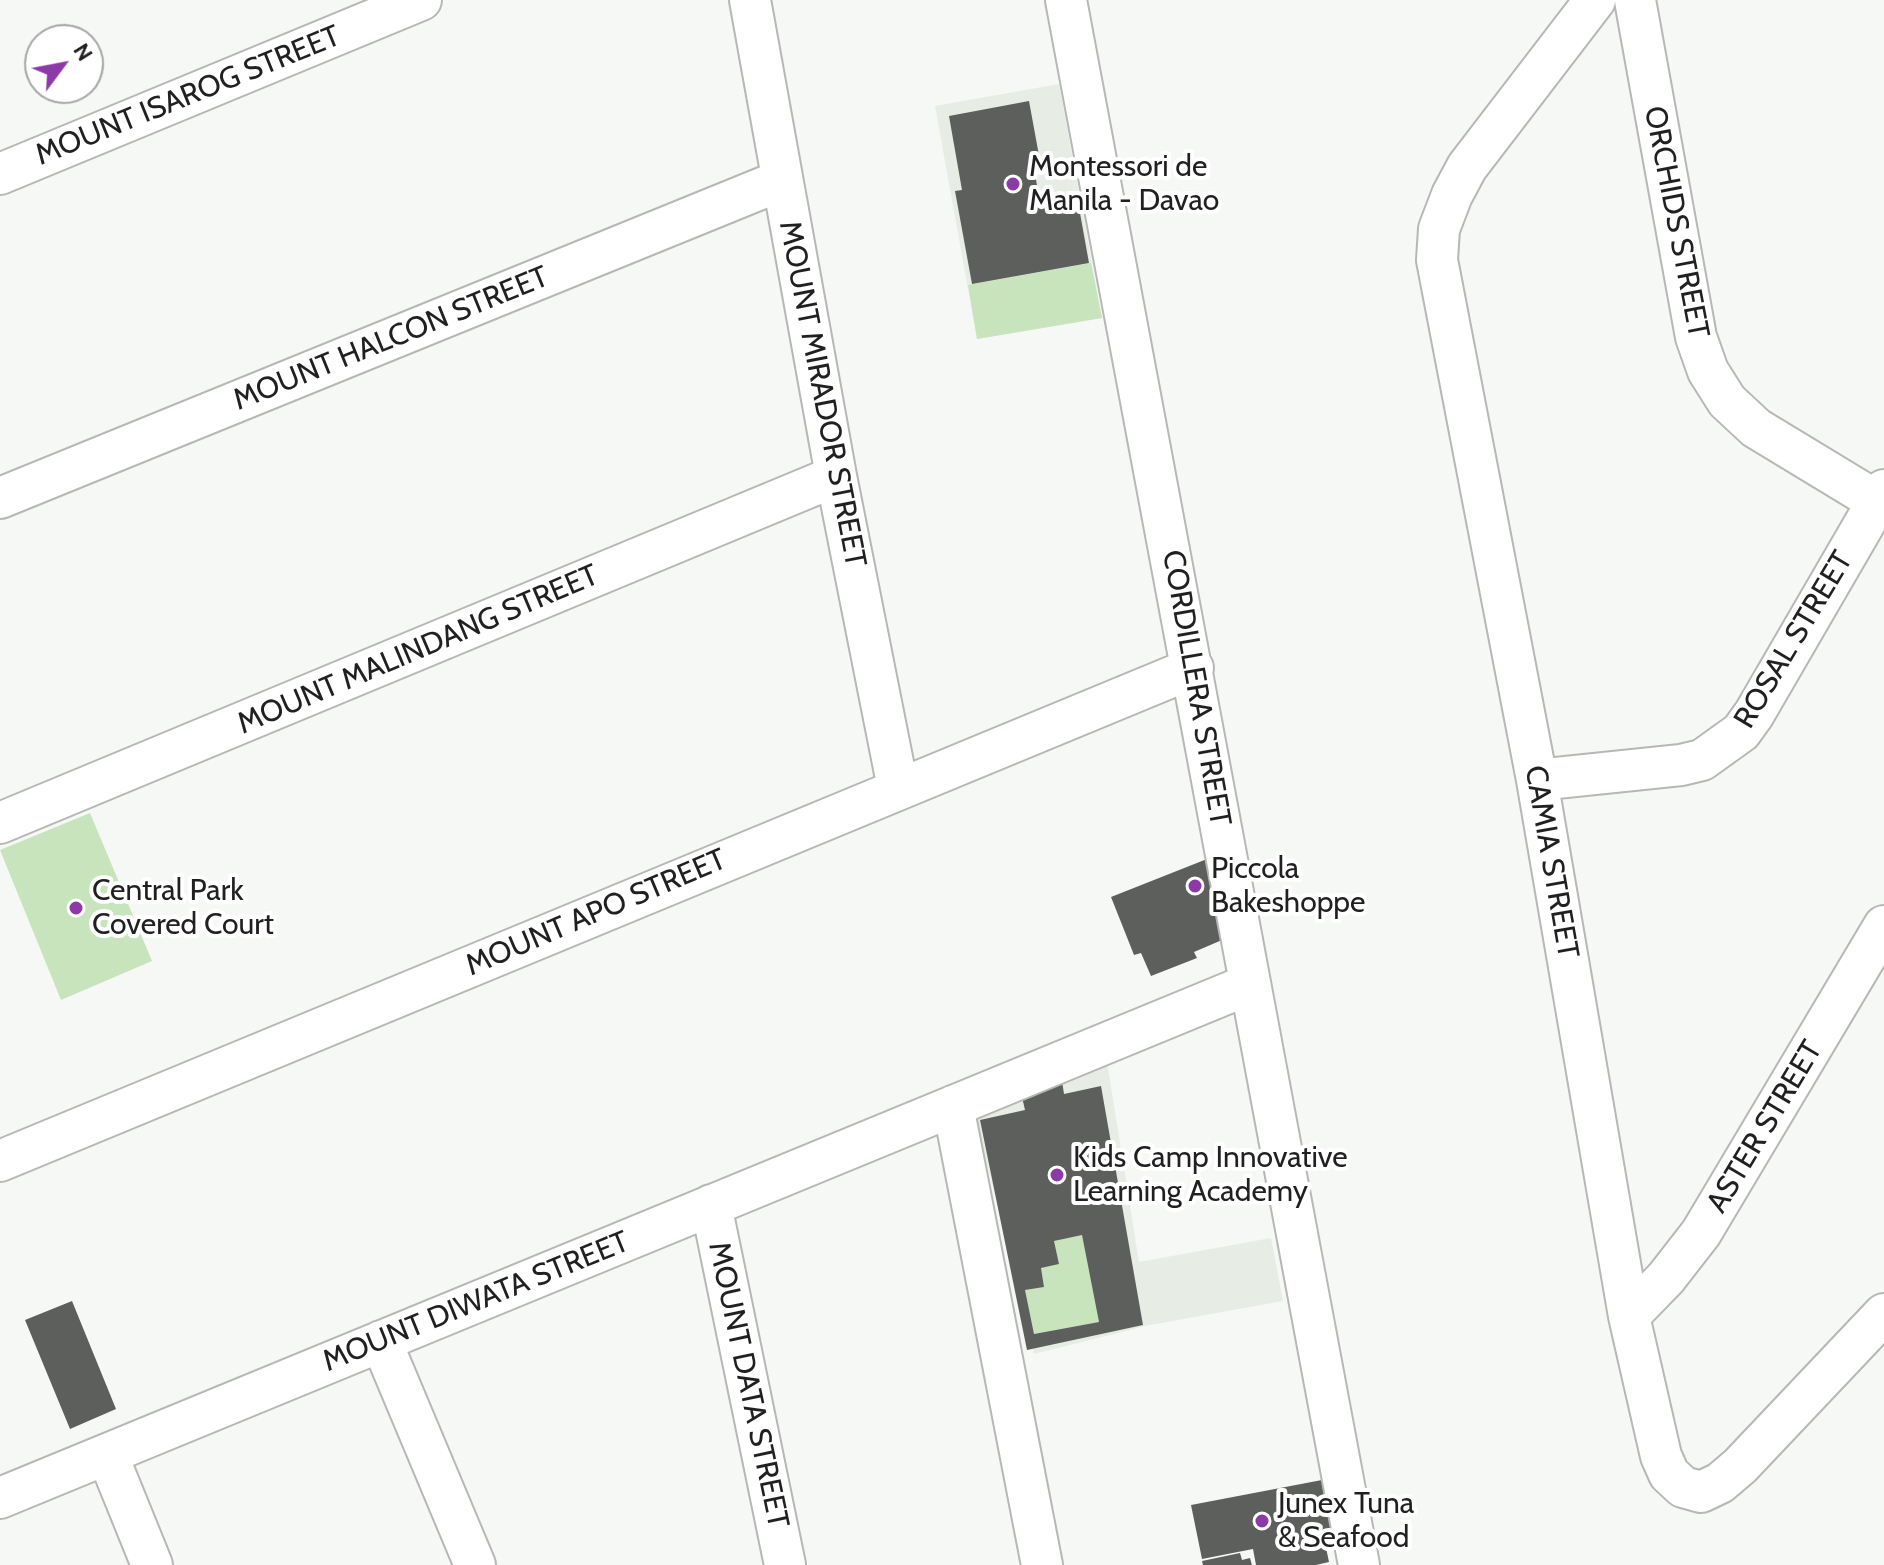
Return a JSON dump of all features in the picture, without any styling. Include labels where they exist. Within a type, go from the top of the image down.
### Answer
[{"type":"street","name":"MOUNT ISAROG STREET","points":[[0,174],[421,0]]},
{"type":"street","name":"MOUNT MIRADOR STREET","points":[[750,0],[836,476],[898,788]]},
{"type":"street","name":"CORDILLERA STREET","points":[[1066,0],[1359,1565]]},
{"type":"street","name":"CAMIA STREET","points":[[1595,0],[1467,167],[1439,229],[1437,260],[1537,780],[1629,1316],[1661,1456],[1669,1474],[1683,1487],[1701,1492],[1720,1483],[1884,1314]]},
{"type":"street","name":"ORCHIDS STREET","points":[[1635,0],[1696,337],[1708,371],[1727,401],[1756,428],[1881,496]]},
{"type":"street","name":"MOUNT HALCON STREET","points":[[0,498],[782,180]]},
{"type":"street","name":"MOUNT MALINDANG STREET","points":[[0,823],[836,476]]},
{"type":"street","name":"ROSAL STREET","points":[[1537,780],[1681,765],[1702,760],[1723,747],[1741,732],[1754,714],[1881,496]]},
{"type":"street","name":"MOUNT APO STREET","points":[[0,1161],[1193,668]]},
{"type":"street","name":"ASTER STREET","points":[[1629,1316],[1666,1278],[1701,1233],[1884,926]]},
{"type":"street","name":"MOUNT DIWATA STREET","points":[[0,1498],[1250,984]]},
{"type":"street","points":[[953,1106],[1042,1565]]},
{"type":"street","name":"MOUNT DATA STREET","points":[[711,1205],[785,1565]]},
{"type":"street","points":[[381,1341],[475,1565]]},
{"type":"street","points":[[107,1454],[152,1565]]},
{"type":"shaded area","name":"Montessori de Manila - Davao","points":[[1059,84],[1102,318],[977,339],[935,106]]},
{"type":"shaded area","name":"Kids Camp Innovative Learning Academy","points":[[1107,1062],[1139,1262],[1271,1238],[1283,1301],[1150,1325],[1034,1354],[974,1111]]},
{"type":"green space","points":[[1091,263],[1102,318],[977,339],[968,285]]},
{"type":"green space","name":"Central Park Covered Court","points":[[90,813],[152,961],[61,1000],[0,850]]},
{"type":"green space","points":[[1082,1235],[1099,1322],[1034,1334],[1025,1290],[1044,1287],[1041,1268],[1059,1264],[1054,1241]]},
{"type":"building","points":[[1029,101],[1040,161],[1033,162],[1041,209],[1078,202],[1089,263],[972,284],[955,191],[962,190],[949,116]]},
{"type":"building","points":[[1207,859],[1222,940],[1194,952],[1197,958],[1151,976],[1141,953],[1134,955],[1111,897]]},
{"type":"building","points":[[1062,1081],[1064,1094],[1101,1086],[1143,1325],[1027,1350],[980,1120],[1025,1110],[1022,1097]],"holes":[[[1082,1235],[1099,1322],[1034,1334],[1025,1290],[1044,1287],[1041,1268],[1059,1264],[1054,1241]]]},
{"type":"building","points":[[72,1301],[116,1409],[70,1429],[25,1320]]},
{"type":"building","name":"Junex Tuna & Seafood","points":[[1322,1480],[1333,1536],[1324,1538],[1329,1562],[1316,1565],[1256,1565],[1253,1549],[1202,1559],[1191,1505]]},
{"type":"building","points":[[1240,1553],[1242,1560],[1250,1558],[1252,1565],[1203,1565],[1202,1561]]},
{"type":"place","name":"Montessori de Manila - Davao","points":[[1013,184]]},
{"type":"place","name":"Piccola Bakeshoppe","points":[[1195,886]]},
{"type":"place","name":"Central Park Covered Court","points":[[76,908]]},
{"type":"place","name":"Kids Camp Innovative Learning Academy","points":[[1057,1175]]},
{"type":"place","name":"Junex Tuna & Seafood","points":[[1262,1521]]}]
